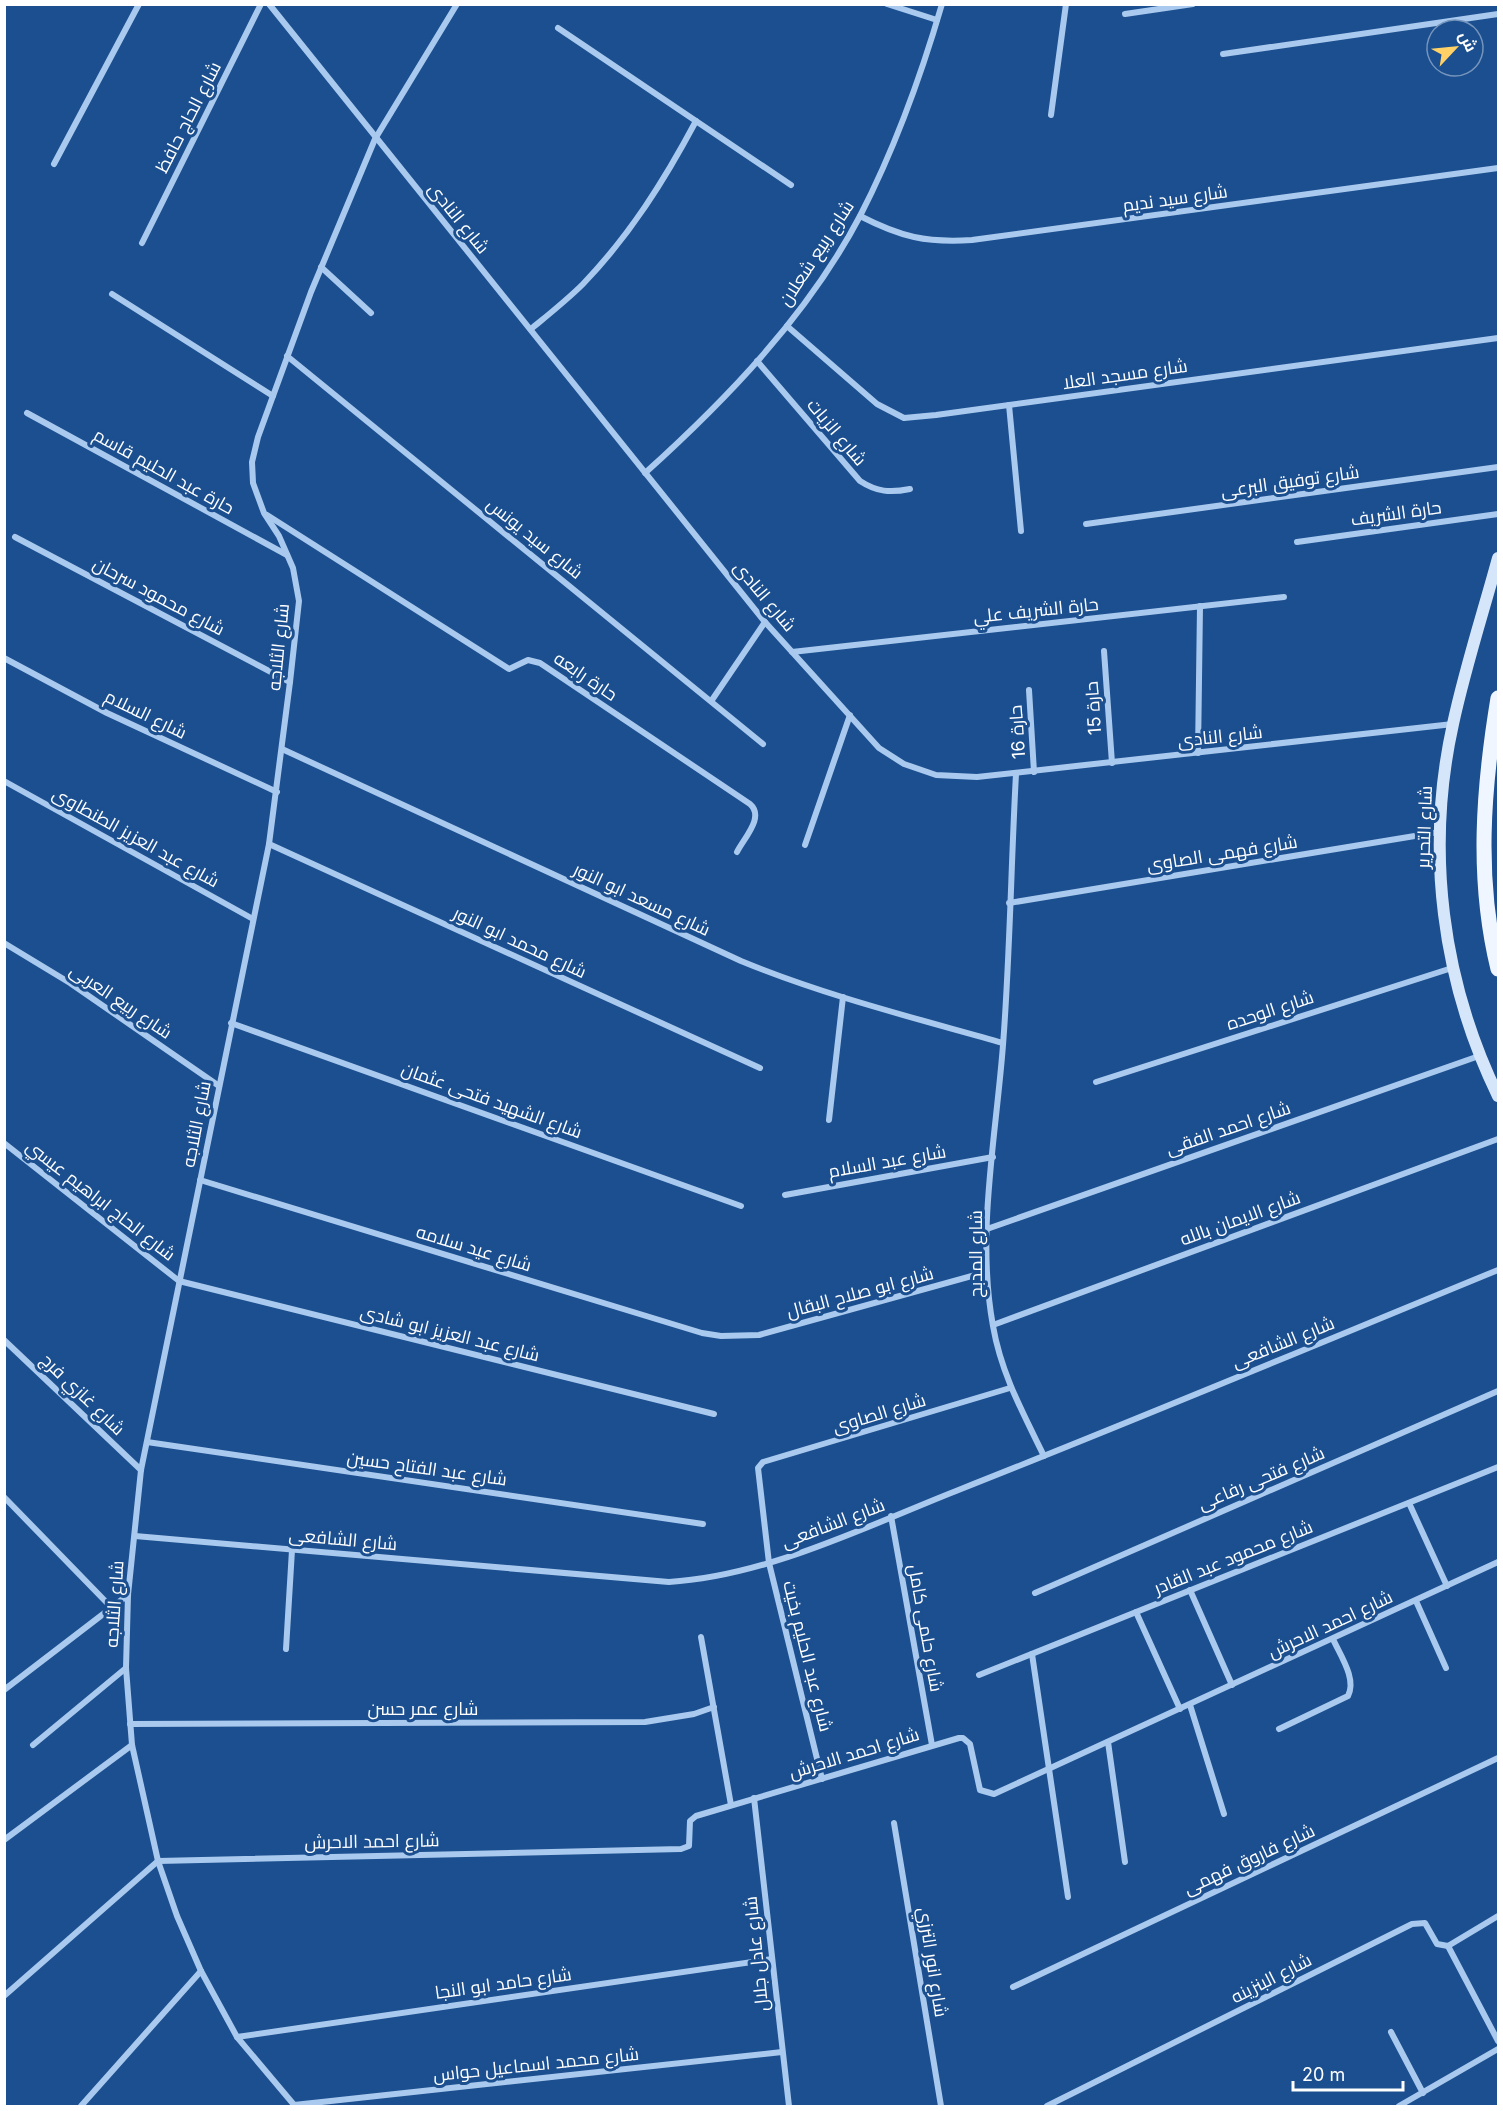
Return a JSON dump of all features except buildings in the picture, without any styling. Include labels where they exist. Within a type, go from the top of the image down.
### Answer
[{"type":"main road","points":[[1498,698],[1485,780],[1483,863],[1492,946],[1498,969]]},
{"type":"street","points":[[54,164],[139,4]]},
{"type":"street","name":"شارع الحاج حافظ","points":[[142,243],[261,4]]},
{"type":"street","name":"شارع الثلاجه","points":[[294,2106],[237,2037],[201,1971],[177,1916],[158,1861],[132,1745],[126,1668],[128,1595],[141,1470],[277,792],[299,600],[293,568],[279,536],[264,513],[253,483],[252,462],[287,356],[321,267],[375,139],[458,4]]},
{"type":"street","points":[[887,4],[937,21]]},
{"type":"street","name":"شارع ربيع شعلان","points":[[645,473],[696,428],[757,361],[787,326],[825,272],[860,216],[909,105],[942,4]]},
{"type":"street","points":[[1052,115],[1066,4]]},
{"type":"street","points":[[1125,14],[1193,4]]},
{"type":"street","name":"شارع النادى","points":[[271,6],[375,139],[531,329],[765,622],[879,748],[904,764],[936,775],[976,777],[1453,724]]},
{"type":"street","points":[[1223,54],[1498,14]]},
{"type":"street","points":[[558,28],[791,185]]},
{"type":"street","points":[[531,329],[581,286],[626,236],[664,181],[696,121]]},
{"type":"street","name":"شارع سيد نديم","points":[[860,216],[891,232],[919,240],[972,240],[1498,168]]},
{"type":"street","points":[[321,267],[371,313]]},
{"type":"street","points":[[112,294],[273,396]]},
{"type":"street","name":"شارع مسجد العلا","points":[[787,326],[876,404],[904,418],[1498,338]]},
{"type":"street","name":"شارع سيد يونس","points":[[287,356],[763,744]]},
{"type":"street","name":"شارع الزيات","points":[[757,361],[860,481],[873,489],[891,493],[910,489]]},
{"type":"street","points":[[1009,405],[1021,531]]},
{"type":"street","name":"حارة عبد الحليم قاسم","points":[[27,413],[288,556]]},
{"type":"street","name":"شارع توفيق البرعى","points":[[1086,524],[1498,467]]},
{"type":"street","name":"حارة رابعه","points":[[264,513],[509,669],[528,660],[540,663],[750,804],[756,811],[756,819],[736,852]]},
{"type":"street","name":"حارة الشريف","points":[[1298,542],[1498,514]]},
{"type":"street","name":"شارع محمود سرحان","points":[[15,537],[290,682]]},
{"type":"street","name":"شارع التحرير","points":[[1498,558],[1453,724],[1444,778],[1439,832],[1440,878],[1452,968],[1479,1056],[1498,1096]]},
{"type":"street","name":"حارة الشريف علي","points":[[792,652],[1284,597]]},
{"type":"street","points":[[1198,753],[1200,606]]},
{"type":"street","points":[[711,700],[765,622]]},
{"type":"street","name":"حارة 15","points":[[1104,651],[1112,763]]},
{"type":"street","name":"شارع السلام","points":[[4,658],[106,712],[277,792]]},
{"type":"street","name":"حارة 16","points":[[1029,690],[1035,771]]},
{"type":"street","points":[[805,845],[850,715]]},
{"type":"street","name":"شارع مسعد ابو النور","points":[[282,749],[741,961],[788,980],[1003,1043]]},
{"type":"street","name":"شارع المدبح","points":[[1016,774],[1003,1043],[987,1229],[986,1272],[993,1325],[1010,1388],[1044,1456]]},
{"type":"street","name":"شارع عبد العزيز الطنطاوى","points":[[4,781],[253,919]]},
{"type":"street","name":"شارع فهمى الصاوى","points":[[1009,903],[1439,832]]},
{"type":"street","name":"شارع محمد ابو النور","points":[[268,844],[760,1068]]},
{"type":"street","name":"شارع ربيع العربى","points":[[4,943],[70,983],[219,1086]]},
{"type":"street","name":"شارع الوحده","points":[[1096,1082],[1452,968]]},
{"type":"street","points":[[829,1120],[843,997]]},
{"type":"street","name":"شارع الشهيد فتحى عثمان","points":[[231,1023],[741,1206]]},
{"type":"street","name":"شارع احمد الفقى","points":[[987,1229],[1479,1056]]},
{"type":"street","name":"شارع الايمان بالله","points":[[993,1325],[1498,1139]]},
{"type":"street","name":"شارع الحاج ابراهيم عيسي","points":[[4,1143],[179,1281]]},
{"type":"street","name":"شارع عبد السلام","points":[[785,1195],[993,1157]]},
{"type":"street","name":"شارع عيد سلامه","points":[[200,1180],[702,1333],[741,1336]]},
{"type":"street","name":"شارع الشافعى","points":[[135,1536],[669,1582],[704,1580],[770,1563],[891,1516],[1044,1456],[1498,1270]]},
{"type":"street","name":"شارع ابو صلاح البقال","points":[[741,1336],[759,1335],[986,1272]]},
{"type":"street","name":"شارع عبد العزيز ابو شادى","points":[[179,1281],[714,1414]]},
{"type":"street","name":"شارع غازي فرج","points":[[4,1340],[141,1470]]},
{"type":"street","name":"شارع الصاوى","points":[[758,1468],[769,1460],[1010,1388]]},
{"type":"street","name":"شارع فتحى رفاعى","points":[[1035,1593],[1498,1391]]},
{"type":"street","name":"شارع عبد الفتاح حسين","points":[[147,1442],[703,1524]]},
{"type":"street","name":"شارع محمود عبد القادر","points":[[979,1675],[1498,1467]]},
{"type":"street","name":"شارع عبد الحليم بخيت","points":[[758,1468],[770,1563],[822,1779]]},
{"type":"street","points":[[4,1497],[111,1607]]},
{"type":"street","points":[[1409,1503],[1448,1586]]},
{"type":"street","name":"شارع حلمى كامل","points":[[891,1516],[932,1745]]},
{"type":"street","points":[[286,1649],[292,1550]]},
{"type":"street","name":"شارع احمد الاحرش","points":[[158,1861],[681,1849],[689,1846],[691,1841],[689,1825],[692,1818],[958,1738],[967,1740],[978,1785],[985,1794],[994,1794],[1498,1562]]},
{"type":"street","points":[[1190,1590],[1232,1685]]},
{"type":"street","points":[[4,1690],[128,1595]]},
{"type":"street","points":[[1416,1601],[1446,1668]]},
{"type":"street","points":[[1136,1612],[1180,1709]]},
{"type":"street","points":[[701,1637],[731,1805]]},
{"type":"street","points":[[1279,1729],[1348,1696],[1351,1680],[1333,1639]]},
{"type":"street","points":[[1032,1654],[1068,1897]]},
{"type":"street","points":[[33,1745],[126,1668]]},
{"type":"street","points":[[4,1677],[11,1684]]},
{"type":"street","points":[[1190,1705],[1224,1814]]},
{"type":"street","name":"شارع عمر حسن","points":[[130,1724],[645,1722],[714,1707]]},
{"type":"street","points":[[1108,1742],[1125,1862]]},
{"type":"street","points":[[4,1840],[132,1745]]},
{"type":"street","name":"شارع فاروق فهمى","points":[[1013,1987],[1498,1758]]},
{"type":"street","name":"شارع عادل جلال","points":[[754,1798],[789,2106]]},
{"type":"street","name":"شارع انور الترزي","points":[[894,1823],[941,2106]]},
{"type":"street","points":[[4,1996],[158,1861]]},
{"type":"street","points":[[1498,1916],[1448,1946],[1498,2041]]},
{"type":"street","name":"شارع البنزينه","points":[[1047,2106],[1412,1924],[1425,1923],[1437,1944],[1448,1946]]},
{"type":"street","name":"شارع حامد ابو النجا","points":[[237,2037],[772,1959]]},
{"type":"street","points":[[81,2106],[201,1971]]},
{"type":"street","points":[[1391,2032],[1423,2093]]},
{"type":"street","points":[[1399,2106],[1498,2049]]},
{"type":"street","name":"شارع محمد اسماعيل حواس","points":[[294,2106],[782,2052]]}]
